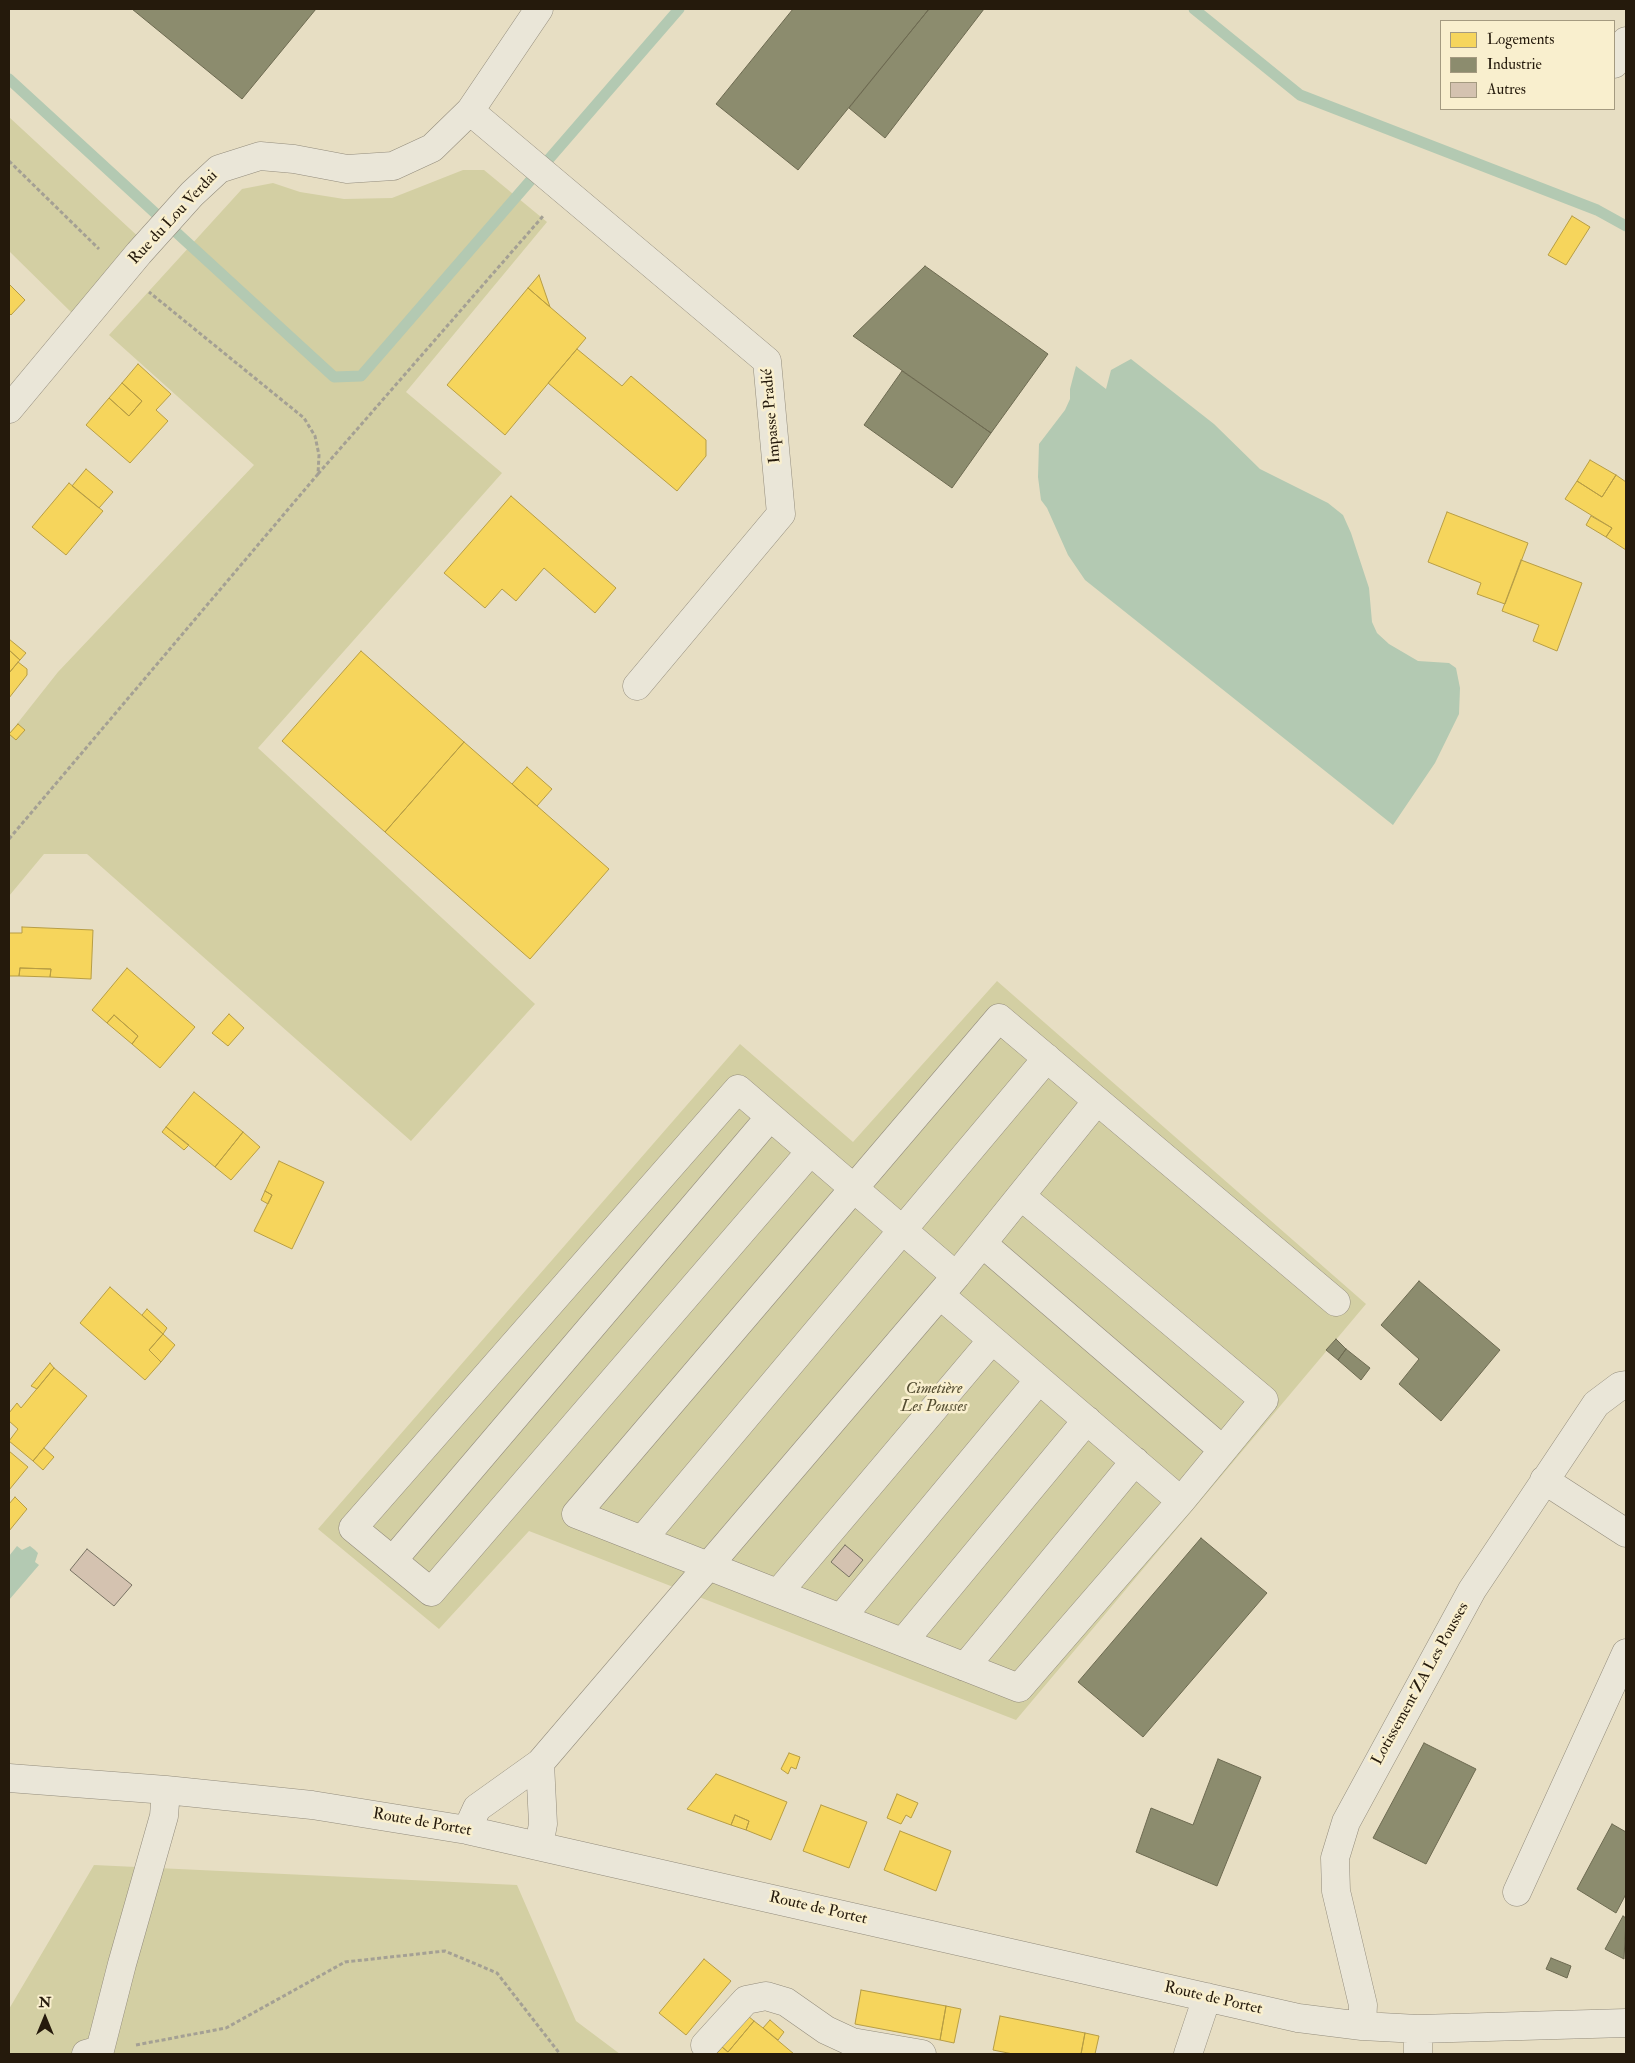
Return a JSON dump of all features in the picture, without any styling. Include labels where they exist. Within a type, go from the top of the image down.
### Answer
[{"type":"street","name":"Rue du Lou Verdai","points":[[9,408],[131,263],[192,194],[220,169],[260,156],[294,159],[347,169],[393,166],[432,148],[470,111],[539,9]]},
{"type":"street","points":[[1615,62],[1626,41]]},
{"type":"street","name":"Impasse Pradié","points":[[470,111],[767,361],[781,514],[637,686]]},
{"type":"street","points":[[1021,1196],[1264,1400],[1019,1688],[576,1514],[1000,1018],[1336,1302]]},
{"type":"street","points":[[642,1540],[1047,1058]]},
{"type":"street","points":[[810,1152],[431,1592],[353,1528],[738,1089],[902,1230],[992,1340],[1180,1501]]},
{"type":"street","points":[[466,1830],[477,1808],[540,1763],[948,1286],[1097,1101]]},
{"type":"street","points":[[393,1560],[770,1117]]},
{"type":"street","points":[[982,1244],[1223,1450]]},
{"type":"street","points":[[778,1593],[992,1340]]},
{"type":"street","points":[[841,1618],[1039,1380]]},
{"type":"street","name":"Lotissement ZA Les Pousses","points":[[1362,2026],[1363,2004],[1336,1890],[1335,1858],[1346,1822],[1472,1590],[1596,1404],[1620,1386],[1626,1385]]},
{"type":"street","points":[[903,1642],[1087,1420]]},
{"type":"street","points":[[965,1667],[1135,1461]]},
{"type":"street","points":[[1544,1480],[1626,1533]]},
{"type":"street","points":[[1517,1892],[1626,1653]]},
{"type":"street","points":[[539,1846],[543,1824],[540,1763]]},
{"type":"street","name":"Route de Portet","points":[[9,1778],[312,1804],[466,1830],[1298,2018],[1362,2026],[1418,2042],[1626,2022]]},
{"type":"street","points":[[93,2052],[122,1964],[164,1816],[166,1790]]},
{"type":"street","points":[[705,2045],[746,2000],[766,1996],[786,2002],[826,2030],[852,2042],[922,2054]]},
{"type":"street","points":[[1188,2054],[1208,1997]]},
{"type":"path","points":[[9,161],[131,263],[304,418],[315,436],[319,455],[318,474]]},
{"type":"path","points":[[9,839],[318,474],[564,190]]},
{"type":"path","points":[[93,2052],[172,2040],[226,2028],[345,1962],[445,1951],[496,1974],[560,2054]]},
{"type":"green space","points":[[9,117],[143,241],[74,315],[9,251]]},
{"type":"green space","points":[[463,170],[484,170],[547,222],[406,392],[502,473],[258,748],[535,1004],[411,1141],[87,854],[44,854],[9,896],[9,734],[58,672],[254,465],[109,335],[242,189],[273,183],[300,192],[344,199],[392,198]]},
{"type":"green space","name":"Cimetière Les Pousses","points":[[997,981],[1366,1304],[1016,1720],[529,1531],[439,1629],[318,1529],[740,1044],[853,1142]]},
{"type":"green space","points":[[94,1865],[517,1885],[576,2021],[620,2054],[9,2054],[9,2009]]},
{"type":"shaded area","points":[[1131,359],[1214,424],[1260,469],[1328,503],[1343,515],[1369,588],[1372,622],[1377,633],[1389,644],[1418,661],[1449,663],[1456,668],[1460,688],[1459,714],[1435,763],[1393,825],[1085,580],[1068,555],[1047,508],[1041,500],[1038,477],[1039,444],[1065,410],[1070,399],[1070,389],[1076,366],[1106,389],[1111,370]]},
{"type":"shaded area","points":[[17,1546],[22,1550],[30,1546],[35,1550],[38,1553],[35,1562],[39,1565],[9,1600],[9,1556]]},
{"type":"building: Logements","points":[[1572,216],[1590,227],[1566,265],[1548,255]]},
{"type":"building: Logements","points":[[539,275],[550,307],[528,288]]},
{"type":"building: Logements","points":[[9,284],[25,300],[11,315],[9,313]]},
{"type":"building: Logements","points":[[528,288],[586,338],[505,435],[447,385]]},
{"type":"building: Logements","points":[[577,349],[622,386],[631,376],[706,440],[706,456],[677,491],[548,383]]},
{"type":"building: Logements","points":[[138,364],[171,394],[156,410],[168,421],[130,463],[86,425],[109,398],[129,416],[142,401],[122,383]]},
{"type":"building: Logements","points":[[122,383],[142,401],[129,416],[109,398]]},
{"type":"building: Logements","points":[[1590,460],[1616,475],[1602,497],[1577,481]]},
{"type":"building: Logements","points":[[86,469],[113,492],[99,508],[72,486]]},
{"type":"building: Logements","points":[[1616,475],[1626,482],[1626,550],[1606,537],[1612,528],[1565,499],[1577,481],[1602,497]]},
{"type":"building: Logements","points":[[69,483],[103,511],[66,555],[32,527]]},
{"type":"building: Logements","points":[[511,496],[616,588],[595,613],[544,568],[516,601],[502,589],[485,608],[444,573]]},
{"type":"building: Logements","points":[[1447,512],[1528,543],[1505,604],[1477,594],[1481,583],[1428,562]]},
{"type":"building: Logements","points":[[1591,516],[1612,528],[1606,537],[1586,525]]},
{"type":"building: Logements","points":[[1521,560],[1582,583],[1557,651],[1533,641],[1539,625],[1502,611]]},
{"type":"building: Logements","points":[[9,639],[26,653],[20,660],[9,650]]},
{"type":"building: Logements","points":[[9,650],[20,660],[9,673]]},
{"type":"building: Logements","points":[[361,651],[464,742],[385,832],[282,741]]},
{"type":"building: Logements","points":[[18,662],[27,669],[27,675],[9,698],[9,673]]},
{"type":"building: Logements","points":[[18,724],[25,730],[16,740],[9,734]]},
{"type":"building: Logements","points":[[464,742],[609,869],[530,959],[385,832]]},
{"type":"building: Logements","points":[[527,767],[552,789],[537,806],[512,784]]},
{"type":"building: Logements","points":[[22,927],[93,930],[91,979],[50,977],[51,969],[20,968],[19,976],[9,976],[9,933],[22,933]]},
{"type":"building: Logements","points":[[20,968],[51,969],[50,977],[19,976]]},
{"type":"building: Logements","points":[[127,968],[195,1027],[160,1068],[132,1044],[138,1036],[114,1015],[107,1023],[92,1010]]},
{"type":"building: Logements","points":[[229,1014],[244,1028],[228,1046],[212,1033]]},
{"type":"building: Logements","points":[[114,1015],[138,1036],[132,1044],[107,1023]]},
{"type":"building: Logements","points":[[194,1092],[243,1132],[215,1167],[166,1127]]},
{"type":"building: Logements","points":[[166,1127],[189,1145],[184,1150],[162,1132]]},
{"type":"building: Logements","points":[[243,1132],[260,1147],[231,1180],[215,1167]]},
{"type":"building: Logements","points":[[279,1161],[324,1182],[292,1249],[254,1231],[272,1195],[265,1191]]},
{"type":"building: Logements","points":[[265,1191],[272,1195],[268,1204],[261,1200]]},
{"type":"building: Logements","points":[[110,1287],[163,1334],[149,1350],[161,1362],[145,1380],[80,1323]]},
{"type":"building: Logements","points":[[147,1309],[167,1328],[163,1334],[142,1315]]},
{"type":"building: Logements","points":[[163,1334],[175,1345],[161,1362],[149,1350]]},
{"type":"building: Logements","points":[[50,1363],[54,1368],[37,1389],[31,1386]]},
{"type":"building: Logements","points":[[54,1368],[87,1396],[33,1461],[9,1441],[18,1429],[9,1421],[9,1413],[17,1403],[21,1408]]},
{"type":"building: Logements","points":[[44,1448],[54,1457],[43,1470],[33,1461]]},
{"type":"building: Logements","points":[[9,1451],[28,1467],[9,1490]]},
{"type":"building: Logements","points":[[15,1497],[27,1509],[9,1531],[9,1504]]},
{"type":"building: Logements","points":[[789,1753],[800,1757],[796,1769],[791,1767],[788,1774],[781,1769]]},
{"type":"building: Logements","points":[[716,1774],[787,1802],[771,1840],[746,1830],[749,1821],[735,1815],[731,1825],[687,1809]]},
{"type":"building: Logements","points":[[897,1794],[918,1803],[911,1818],[906,1815],[901,1824],[887,1818]]},
{"type":"building: Logements","points":[[821,1805],[867,1822],[849,1868],[803,1851]]},
{"type":"building: Logements","points":[[735,1815],[749,1821],[746,1830],[731,1825]]},
{"type":"building: Logements","points":[[900,1831],[951,1851],[936,1891],[884,1870]]},
{"type":"building: Logements","points":[[704,1959],[731,1981],[686,2035],[659,2013]]},
{"type":"building: Logements","points":[[861,1990],[946,2006],[940,2040],[855,2024]]},
{"type":"building: Logements","points":[[946,2006],[961,2009],[954,2043],[940,2040]]},
{"type":"building: Logements","points":[[748,2016],[754,2021],[728,2052],[722,2047]]},
{"type":"building: Logements","points":[[1000,2016],[1085,2033],[1081,2054],[1013,2054],[993,2050]]},
{"type":"building: Logements","points":[[770,2020],[784,2032],[778,2040],[763,2028]]},
{"type":"building: Logements","points":[[754,2021],[794,2054],[716,2054],[722,2047],[728,2052]]},
{"type":"building: Logements","points":[[1085,2033],[1099,2036],[1095,2054],[1081,2054]]},
{"type":"building: Industrie","points":[[132,9],[316,9],[242,99]]},
{"type":"building: Industrie","points":[[793,9],[929,9],[798,170],[716,104]]},
{"type":"building: Industrie","points":[[929,9],[984,9],[885,138],[849,108]]},
{"type":"building: Industrie","points":[[925,266],[1048,354],[991,433],[853,336]]},
{"type":"building: Industrie","points":[[902,371],[991,433],[952,488],[864,425]]},
{"type":"building: Industrie","points":[[1419,1281],[1500,1350],[1441,1421],[1399,1384],[1419,1359],[1381,1325]]},
{"type":"building: Industrie","points":[[1336,1339],[1346,1349],[1338,1360],[1326,1350]]},
{"type":"building: Industrie","points":[[1346,1349],[1370,1368],[1361,1380],[1338,1360]]},
{"type":"building: Industrie","points":[[1201,1538],[1267,1593],[1143,1737],[1078,1682]]},
{"type":"building: Industrie","points":[[1424,1743],[1476,1769],[1426,1864],[1373,1838]]},
{"type":"building: Industrie","points":[[1218,1759],[1261,1777],[1217,1886],[1136,1852],[1151,1808],[1193,1825]]},
{"type":"building: Industrie","points":[[1612,1824],[1626,1832],[1626,1894],[1616,1913],[1577,1889]]},
{"type":"building: Industrie","points":[[1623,1916],[1626,1918],[1624,1959],[1605,1949]]},
{"type":"building: Industrie","points":[[1551,1958],[1571,1966],[1567,1978],[1546,1969]]},
{"type":"building: Autres","points":[[845,1545],[863,1560],[849,1577],[831,1562]]},
{"type":"building: Autres","points":[[87,1549],[132,1585],[114,1606],[70,1570]]},
{"type":"waterway","points":[[9,79],[334,377],[361,376],[679,9]]},
{"type":"waterway","points":[[1194,9],[1300,95],[1597,210],[1626,226]]}]
